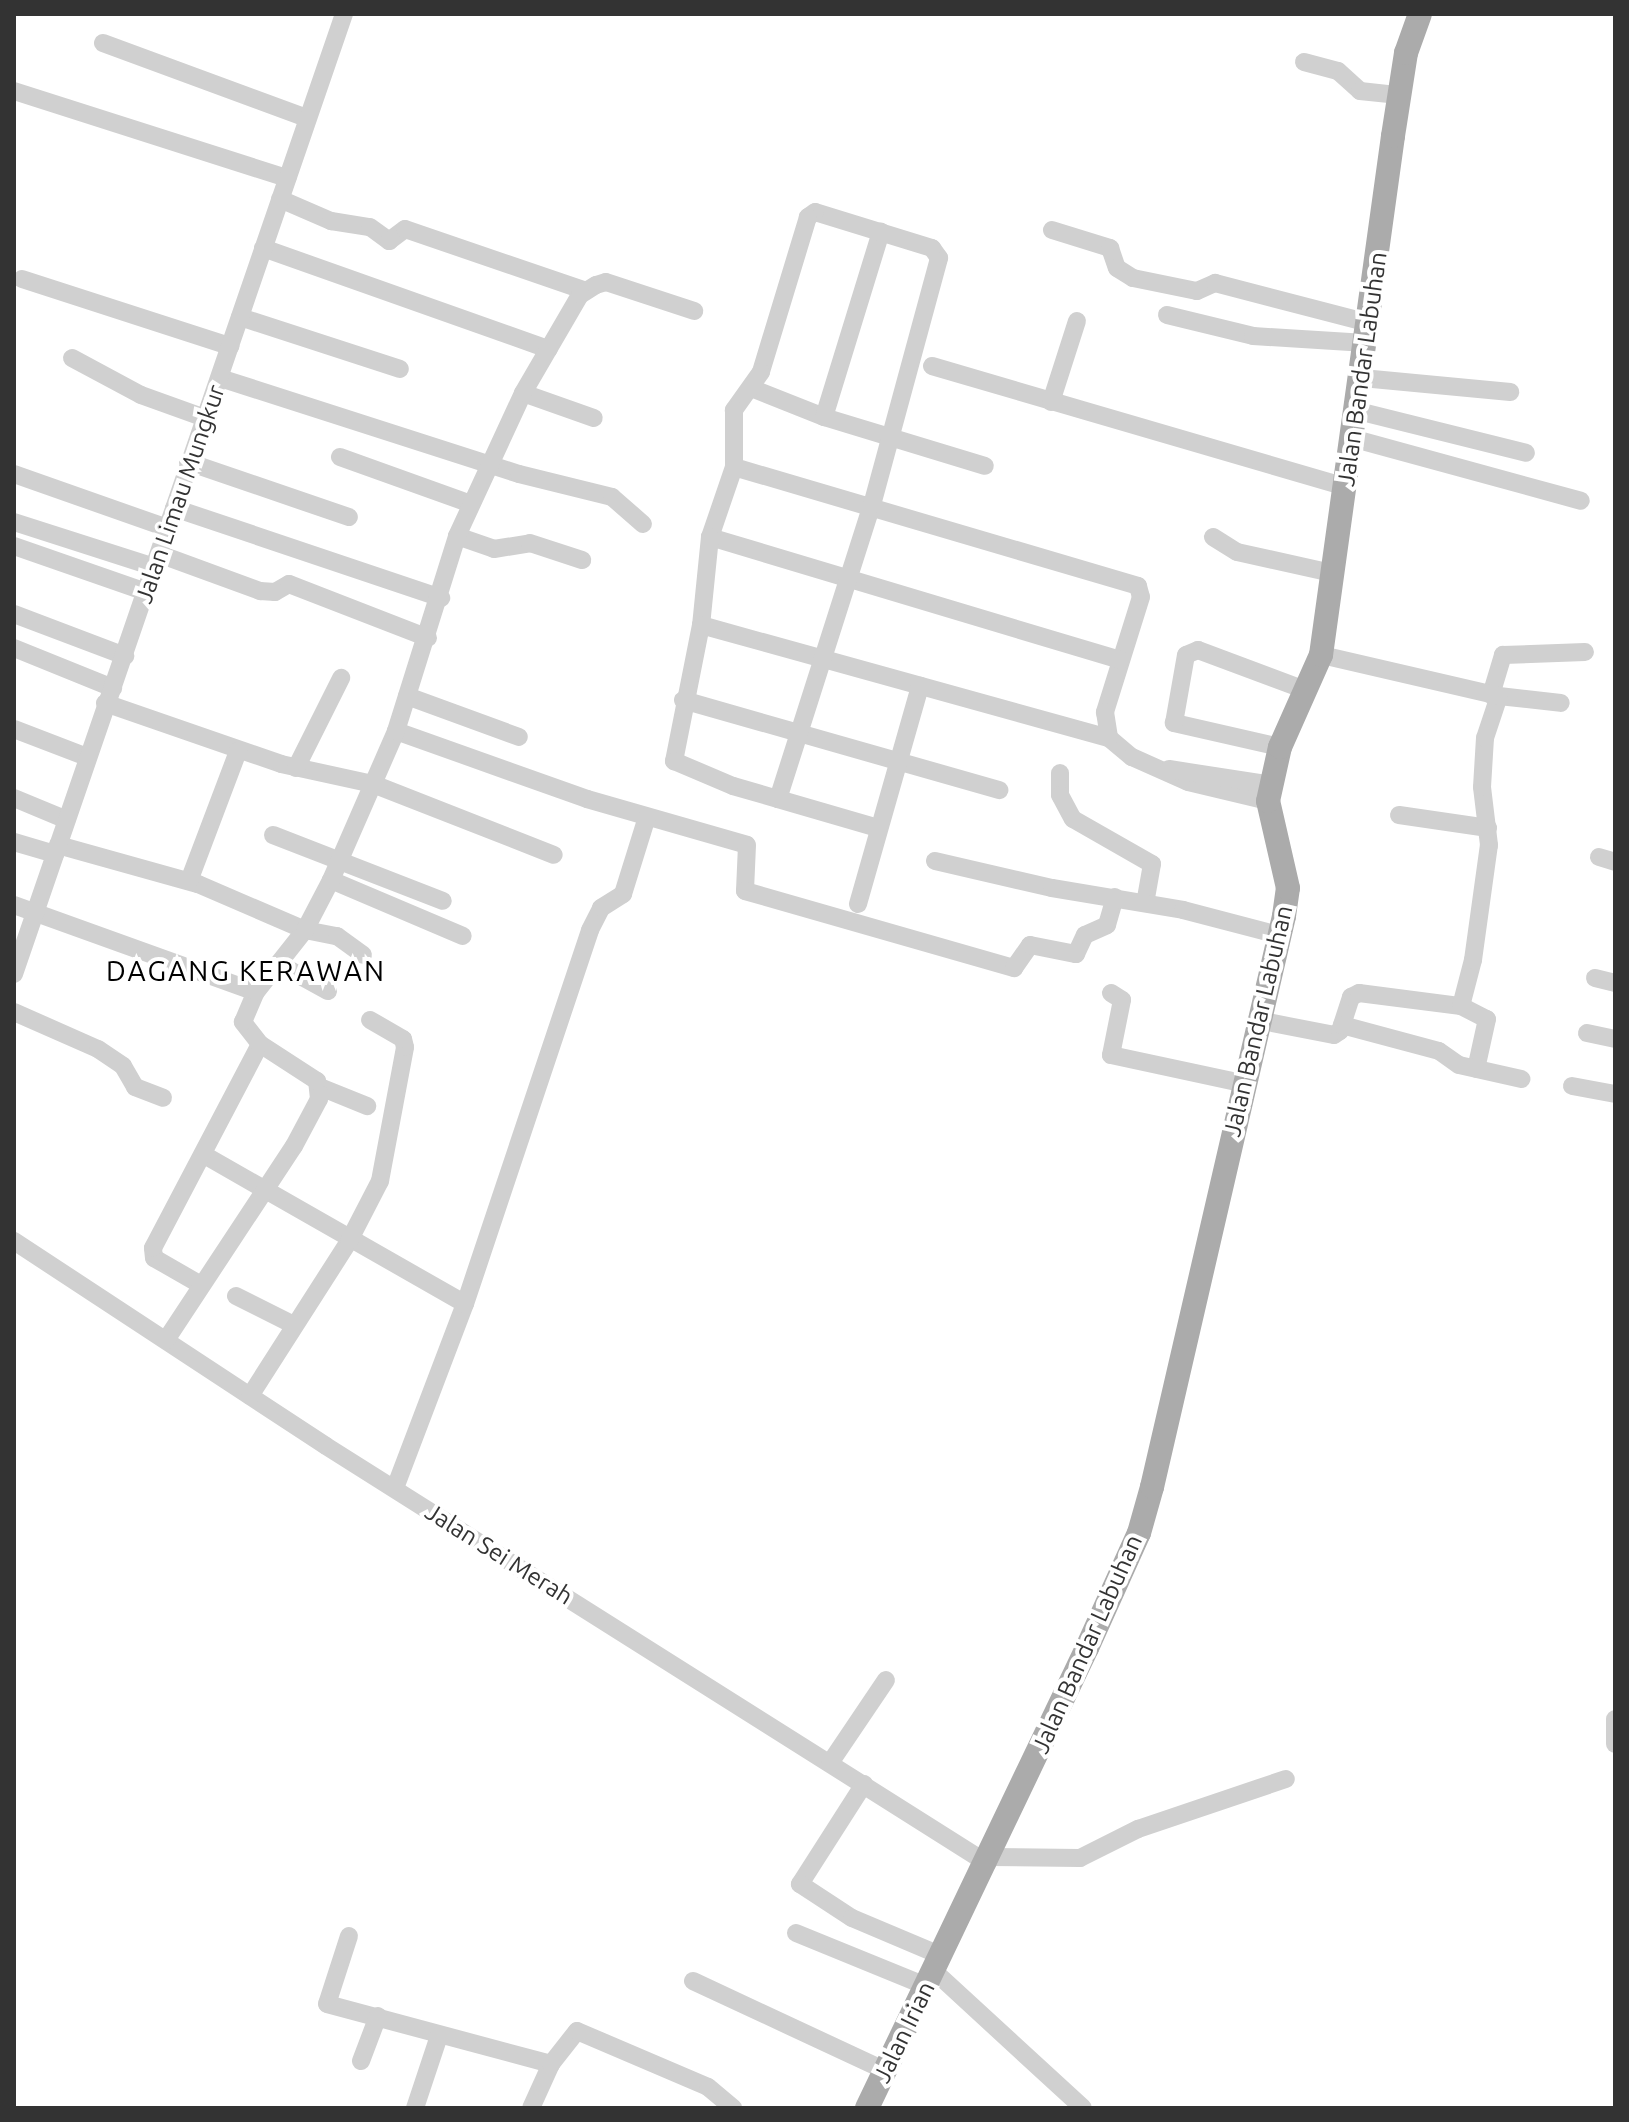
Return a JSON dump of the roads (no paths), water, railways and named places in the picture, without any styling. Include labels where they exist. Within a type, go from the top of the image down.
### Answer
[{"type":"main road","name":"Jalan Bandar Labuhan","points":[[934,1971],[1139,1533],[1288,888],[1270,793],[1280,747],[1321,655],[1345,487],[1355,439],[1399,95],[1406,53],[1420,14]]},
{"type":"main road","name":"Jalan Irian","points":[[867,2108],[934,1971]]},
{"type":"street","name":"Jalan Limau Mungkur","points":[[16,963],[125,656],[188,462],[220,378],[344,14]]},
{"type":"street","points":[[103,43],[307,118]]},
{"type":"street","points":[[1304,62],[1338,71],[1360,91],[1399,95]]},
{"type":"street","points":[[14,91],[287,178]]},
{"type":"street","points":[[280,199],[331,221],[370,227],[389,241],[405,229],[586,291]]},
{"type":"street","points":[[778,799],[850,581],[939,258],[936,250],[811,212],[761,372],[734,410],[734,467],[710,537],[701,625],[683,700],[676,766],[778,799],[878,828]]},
{"type":"street","points":[[1052,230],[1110,248],[1117,268],[1133,278],[1197,291],[1215,283],[1367,333]]},
{"type":"street","points":[[824,417],[881,232]]},
{"type":"street","points":[[263,248],[549,349]]},
{"type":"street","points":[[22,279],[230,346]]},
{"type":"street","points":[[367,1106],[320,1087],[260,1044],[243,1022],[256,992],[305,930],[331,880],[396,731],[441,598],[457,536],[487,464],[549,349],[586,291],[606,282],[694,311]]},
{"type":"street","points":[[1167,315],[1253,336],[1367,333]]},
{"type":"street","points":[[240,317],[400,369]]},
{"type":"street","points":[[1051,402],[1077,321]]},
{"type":"street","points":[[72,358],[141,395],[205,418]]},
{"type":"street","points":[[932,366],[1345,487]]},
{"type":"street","points":[[220,378],[487,464],[612,497],[643,524]]},
{"type":"street","points":[[1362,378],[1510,392]]},
{"type":"street","points":[[751,388],[824,417],[985,466]]},
{"type":"street","points":[[523,393],[594,418]]},
{"type":"street","points":[[1358,411],[1526,453]]},
{"type":"street","points":[[1355,439],[1581,501]]},
{"type":"street","points":[[340,457],[471,504]]},
{"type":"street","points":[[188,462],[349,517]]},
{"type":"street","points":[[734,467],[872,505],[1138,586],[1141,597],[1105,712],[1109,738]]},
{"type":"street","points":[[14,474],[167,528]]},
{"type":"street","points":[[174,508],[441,598]]},
{"type":"street","points":[[14,522],[260,591],[275,592],[289,584],[428,638]]},
{"type":"street","points":[[457,536],[504,550],[530,543],[582,560]]},
{"type":"street","points":[[710,537],[1120,660]]},
{"type":"street","points":[[1213,537],[1237,552],[1332,573]]},
{"type":"street","points":[[14,546],[146,592]]},
{"type":"street","points":[[14,614],[125,656]]},
{"type":"street","points":[[701,625],[1109,738],[1132,757],[1270,793]]},
{"type":"street","points":[[14,648],[109,695],[238,751],[296,768],[373,784],[554,855]]},
{"type":"street","points":[[1280,747],[1174,723],[1186,655],[1198,650],[1305,690]]},
{"type":"street","points":[[1461,1006],[1473,960],[1488,828],[1482,787],[1485,738],[1503,655],[1585,652]]},
{"type":"street","points":[[1321,655],[1495,696],[1561,703]]},
{"type":"street","points":[[296,768],[341,678]]},
{"type":"street","points":[[858,904],[920,686]]},
{"type":"street","points":[[407,696],[519,737]]},
{"type":"street","points":[[683,700],[999,790]]},
{"type":"street","points":[[14,729],[87,757]]},
{"type":"street","points":[[396,731],[647,817],[748,846],[745,891],[1014,968],[1030,945],[1076,954],[1085,935],[1107,925],[1115,897]]},
{"type":"street","points":[[189,881],[238,751]]},
{"type":"street","points":[[1060,773],[1060,795],[1073,819],[1152,864],[1145,902]]},
{"type":"street","points":[[14,798],[67,820]]},
{"type":"street","points":[[1399,815],[1488,828]]},
{"type":"street","points":[[395,1488],[465,1304],[590,930],[603,907],[623,894],[647,817]]},
{"type":"street","points":[[273,835],[443,901]]},
{"type":"street","points":[[14,842],[189,881],[305,930],[337,936],[363,955]]},
{"type":"street","points":[[935,861],[1145,902],[1279,935]]},
{"type":"street","points":[[331,880],[463,936]]},
{"type":"street","points":[[14,905],[256,992]]},
{"type":"street","points":[[279,964],[328,991]]},
{"type":"street","points":[[1595,978],[1615,983]]},
{"type":"street","points":[[1111,993],[1122,1000],[1111,1055],[1242,1083]]},
{"type":"street","points":[[1257,1020],[1329,1035],[1340,1031],[1351,997],[1359,993],[1461,1006],[1487,1019],[1476,1069]]},
{"type":"street","points":[[14,1012],[98,1049],[123,1066],[135,1087],[163,1098]]},
{"type":"street","points":[[250,1396],[292,1324],[349,1241],[380,1181],[405,1047],[403,1039],[370,1020]]},
{"type":"street","points":[[1342,1025],[1439,1051],[1476,1069],[1521,1079]]},
{"type":"street","points":[[1587,1033],[1615,1039]]},
{"type":"street","points":[[201,1285],[153,1254],[206,1156],[260,1044]]},
{"type":"street","points":[[1572,1086],[1615,1094]]},
{"type":"street","points":[[166,1340],[294,1146],[319,1099],[320,1087]]},
{"type":"street","points":[[206,1156],[265,1188],[349,1241],[465,1304]]},
{"type":"street","name":"Jalan Sei Merah","points":[[14,1241],[250,1396],[988,1860]]},
{"type":"street","points":[[236,1296],[292,1324]]},
{"type":"street","points":[[830,1763],[886,1680]]},
{"type":"street","points":[[1615,1719],[1615,1744]]},
{"type":"street","points":[[988,1860],[1080,1858],[1138,1829],[1286,1779]]},
{"type":"street","points":[[864,1784],[800,1884],[934,1971],[1083,2108]]},
{"type":"street","points":[[796,1933],[934,1971]]},
{"type":"street","points":[[349,1936],[327,2004],[551,2064]]},
{"type":"street","points":[[693,1981],[884,2070]]},
{"type":"street","points":[[361,2061],[378,2016]]},
{"type":"street","points":[[531,2108],[551,2064],[577,2031],[708,2087],[733,2108]]},
{"type":"street","points":[[415,2108],[439,2036]]},
{"type":"district","name":"DAGANG KERAWAN","points":[[246,971]]}]
